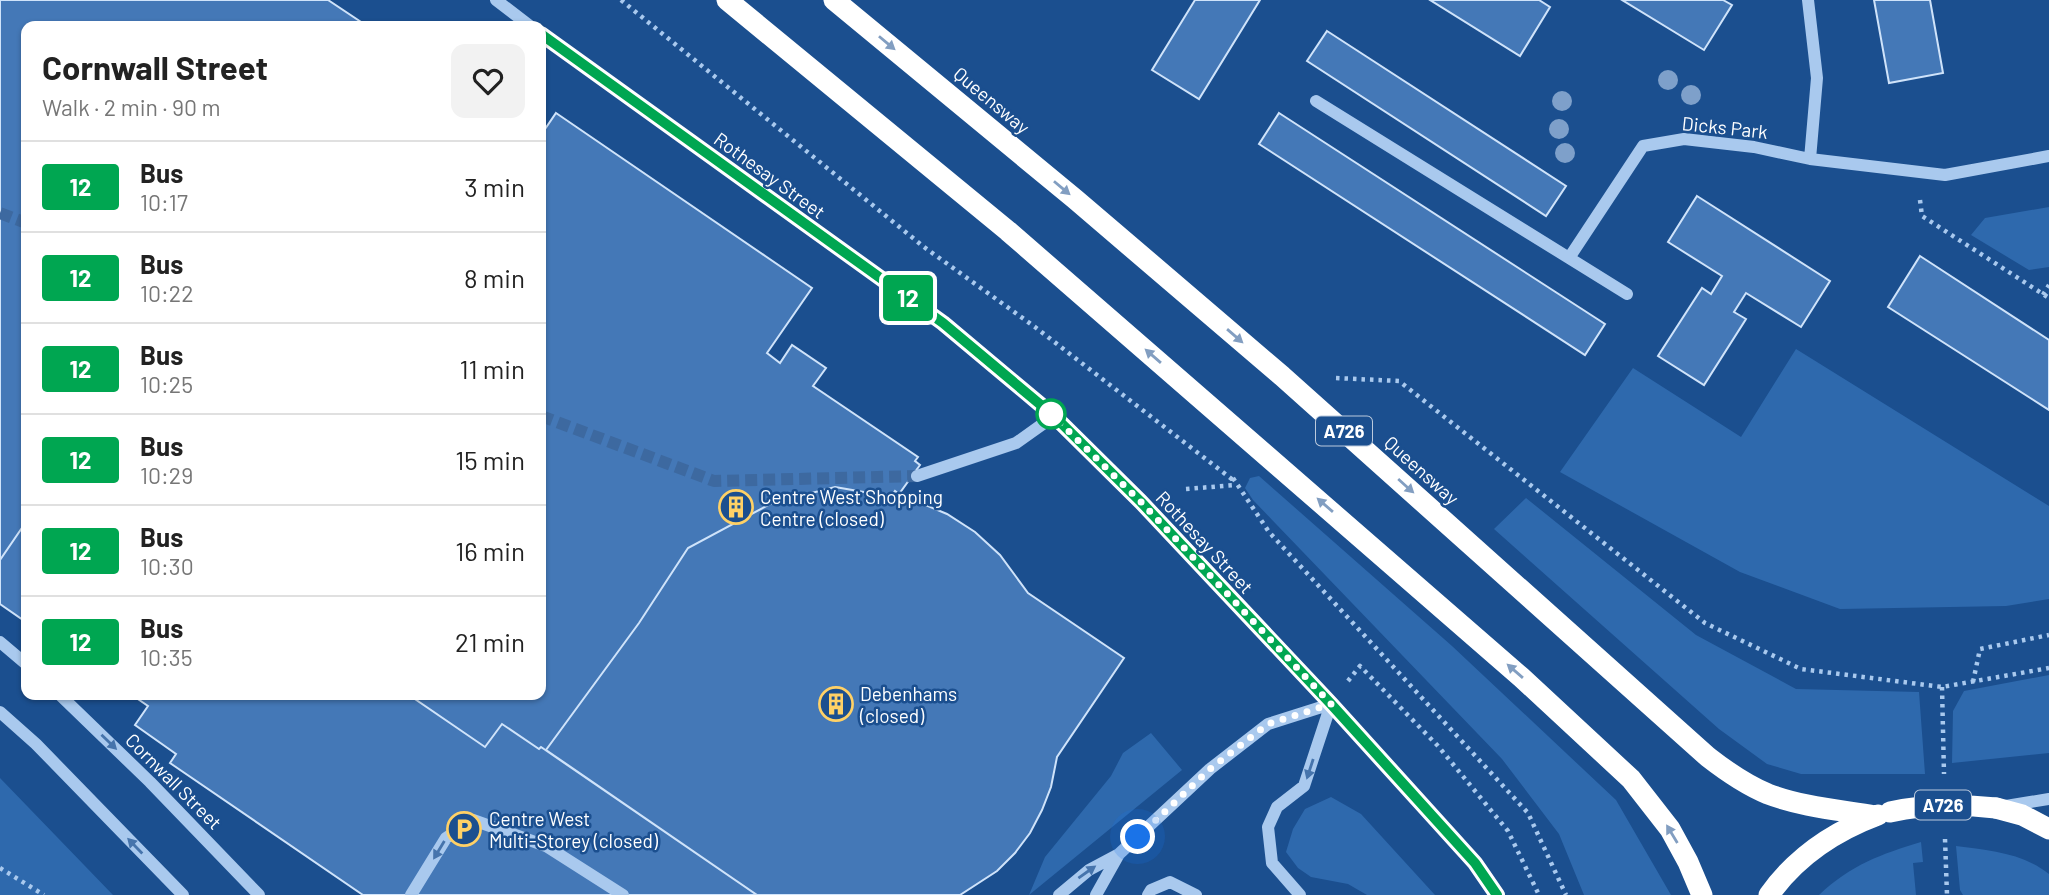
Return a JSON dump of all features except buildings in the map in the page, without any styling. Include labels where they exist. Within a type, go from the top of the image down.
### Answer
[{"type":"highway","points":[[727,0],[1008,231],[1236,426],[1521,677],[1631,779],[1670,829],[1702,895]]},
{"type":"highway","name":"Queensway","points":[[834,0],[1075,199],[1282,376],[1716,763],[1746,783],[1793,801],[1882,814]]},
{"type":"highway","name":"A726","points":[[1769,895],[1805,854],[1848,828],[1882,814],[1928,805],[1996,808],[2022,815],[2049,829]]},
{"type":"street","points":[[496,0],[523,21]]},
{"type":"street","points":[[1808,0],[1817,78],[1810,159]]},
{"type":"street","name":"Rothesay Street","points":[[546,38],[943,323],[1054,416],[1141,502],[1331,704],[1475,863],[1497,895]]},
{"type":"street","points":[[1316,101],[1627,294]]},
{"type":"street","name":"Dicks Park","points":[[1569,258],[1643,146],[1684,139],[1754,147],[1810,159],[1945,176],[2049,156]]},
{"type":"street","points":[[917,476],[1016,443],[1054,416]]},
{"type":"street","points":[[0,642],[21,660]]},
{"type":"street","name":"Cornwall Street","points":[[65,700],[150,782],[259,895]]},
{"type":"street","points":[[1059,895],[1089,870],[1119,854],[1210,769],[1268,724],[1331,704]]},
{"type":"street","points":[[1300,895],[1272,863],[1268,827],[1277,807],[1304,786],[1331,704]]},
{"type":"street","points":[[0,712],[36,744],[183,895]]},
{"type":"street","points":[[1996,808],[2049,799]]},
{"type":"street","points":[[411,895],[446,838],[473,820],[546,845],[623,895]]},
{"type":"street","points":[[1096,895],[1119,854]]},
{"type":"street","points":[[1148,895],[1151,890],[1170,882],[1196,895]]},
{"type":"path","points":[[621,0],[924,247],[1035,327],[1235,482],[1269,531],[1528,813],[1566,895]]},
{"type":"path","points":[[1915,172],[1922,216],[2049,298]]},
{"type":"path","points":[[2043,295],[2049,285]]},
{"type":"path","points":[[1282,376],[1399,381],[1706,623],[1801,669],[1942,687],[2049,668]]},
{"type":"path","points":[[1235,482],[1236,426]]},
{"type":"path","points":[[1186,489],[1235,482]]},
{"type":"path","points":[[1973,682],[1980,649],[2049,635]]},
{"type":"path","points":[[1360,666],[1438,746],[1508,831],[1539,895]]},
{"type":"path","points":[[0,868],[44,895]]},
{"type":"shaded area","points":[[2049,207],[2049,267],[2029,270],[1971,235],[1985,218]]},
{"type":"shaded area","points":[[1796,349],[2049,506],[2049,599],[2006,606],[1840,609],[1740,572],[1560,472],[1633,368],[1741,437]]},
{"type":"shaded area","points":[[1259,476],[1452,646],[1616,800],[1671,895],[1584,895],[1559,834],[1502,759],[1253,500],[1245,488],[1250,478]]},
{"type":"shaded area","points":[[1526,498],[1696,635],[1796,689],[1919,692],[1925,774],[1801,774],[1767,764],[1719,729],[1494,529]]},
{"type":"shaded area","points":[[2049,675],[2049,753],[1952,763],[1953,711],[1964,691]]},
{"type":"shaded area","points":[[1151,733],[1182,770],[1029,895],[1045,857],[1111,776],[1123,753]]},
{"type":"shaded area","points":[[0,778],[113,895],[0,895]]},
{"type":"shaded area","points":[[1331,797],[1361,814],[1435,895],[1367,895],[1348,884],[1311,877],[1298,868],[1286,852],[1293,829],[1305,809]]},
{"type":"shaded area","points":[[1921,842],[1923,862],[1913,863],[1916,895],[1819,895],[1855,868]]},
{"type":"shaded area","points":[[1956,846],[2005,854],[2028,861],[2049,874],[2049,895],[1963,895],[1960,890]]},
{"type":"tunnel","points":[[0,213],[21,221]]},
{"type":"tunnel","points":[[546,418],[714,481],[917,476]]},
{"type":"bus line","name":"12","points":[[546,38],[943,323],[1054,416],[1141,502],[1331,704],[1475,863],[1497,895]]},
{"type":"place","name":"Centre West Shopping Centre (closed)","points":[[736,507]]},
{"type":"place","name":"Debenhams (closed)","points":[[836,704]]},
{"type":"place","name":"Centre West Multi-Storey (closed)","points":[[464,829]]},
{"type":"route","points":[[1051,414],[1141,502],[1331,704],[1268,724],[1210,769],[1138,837]]}]
